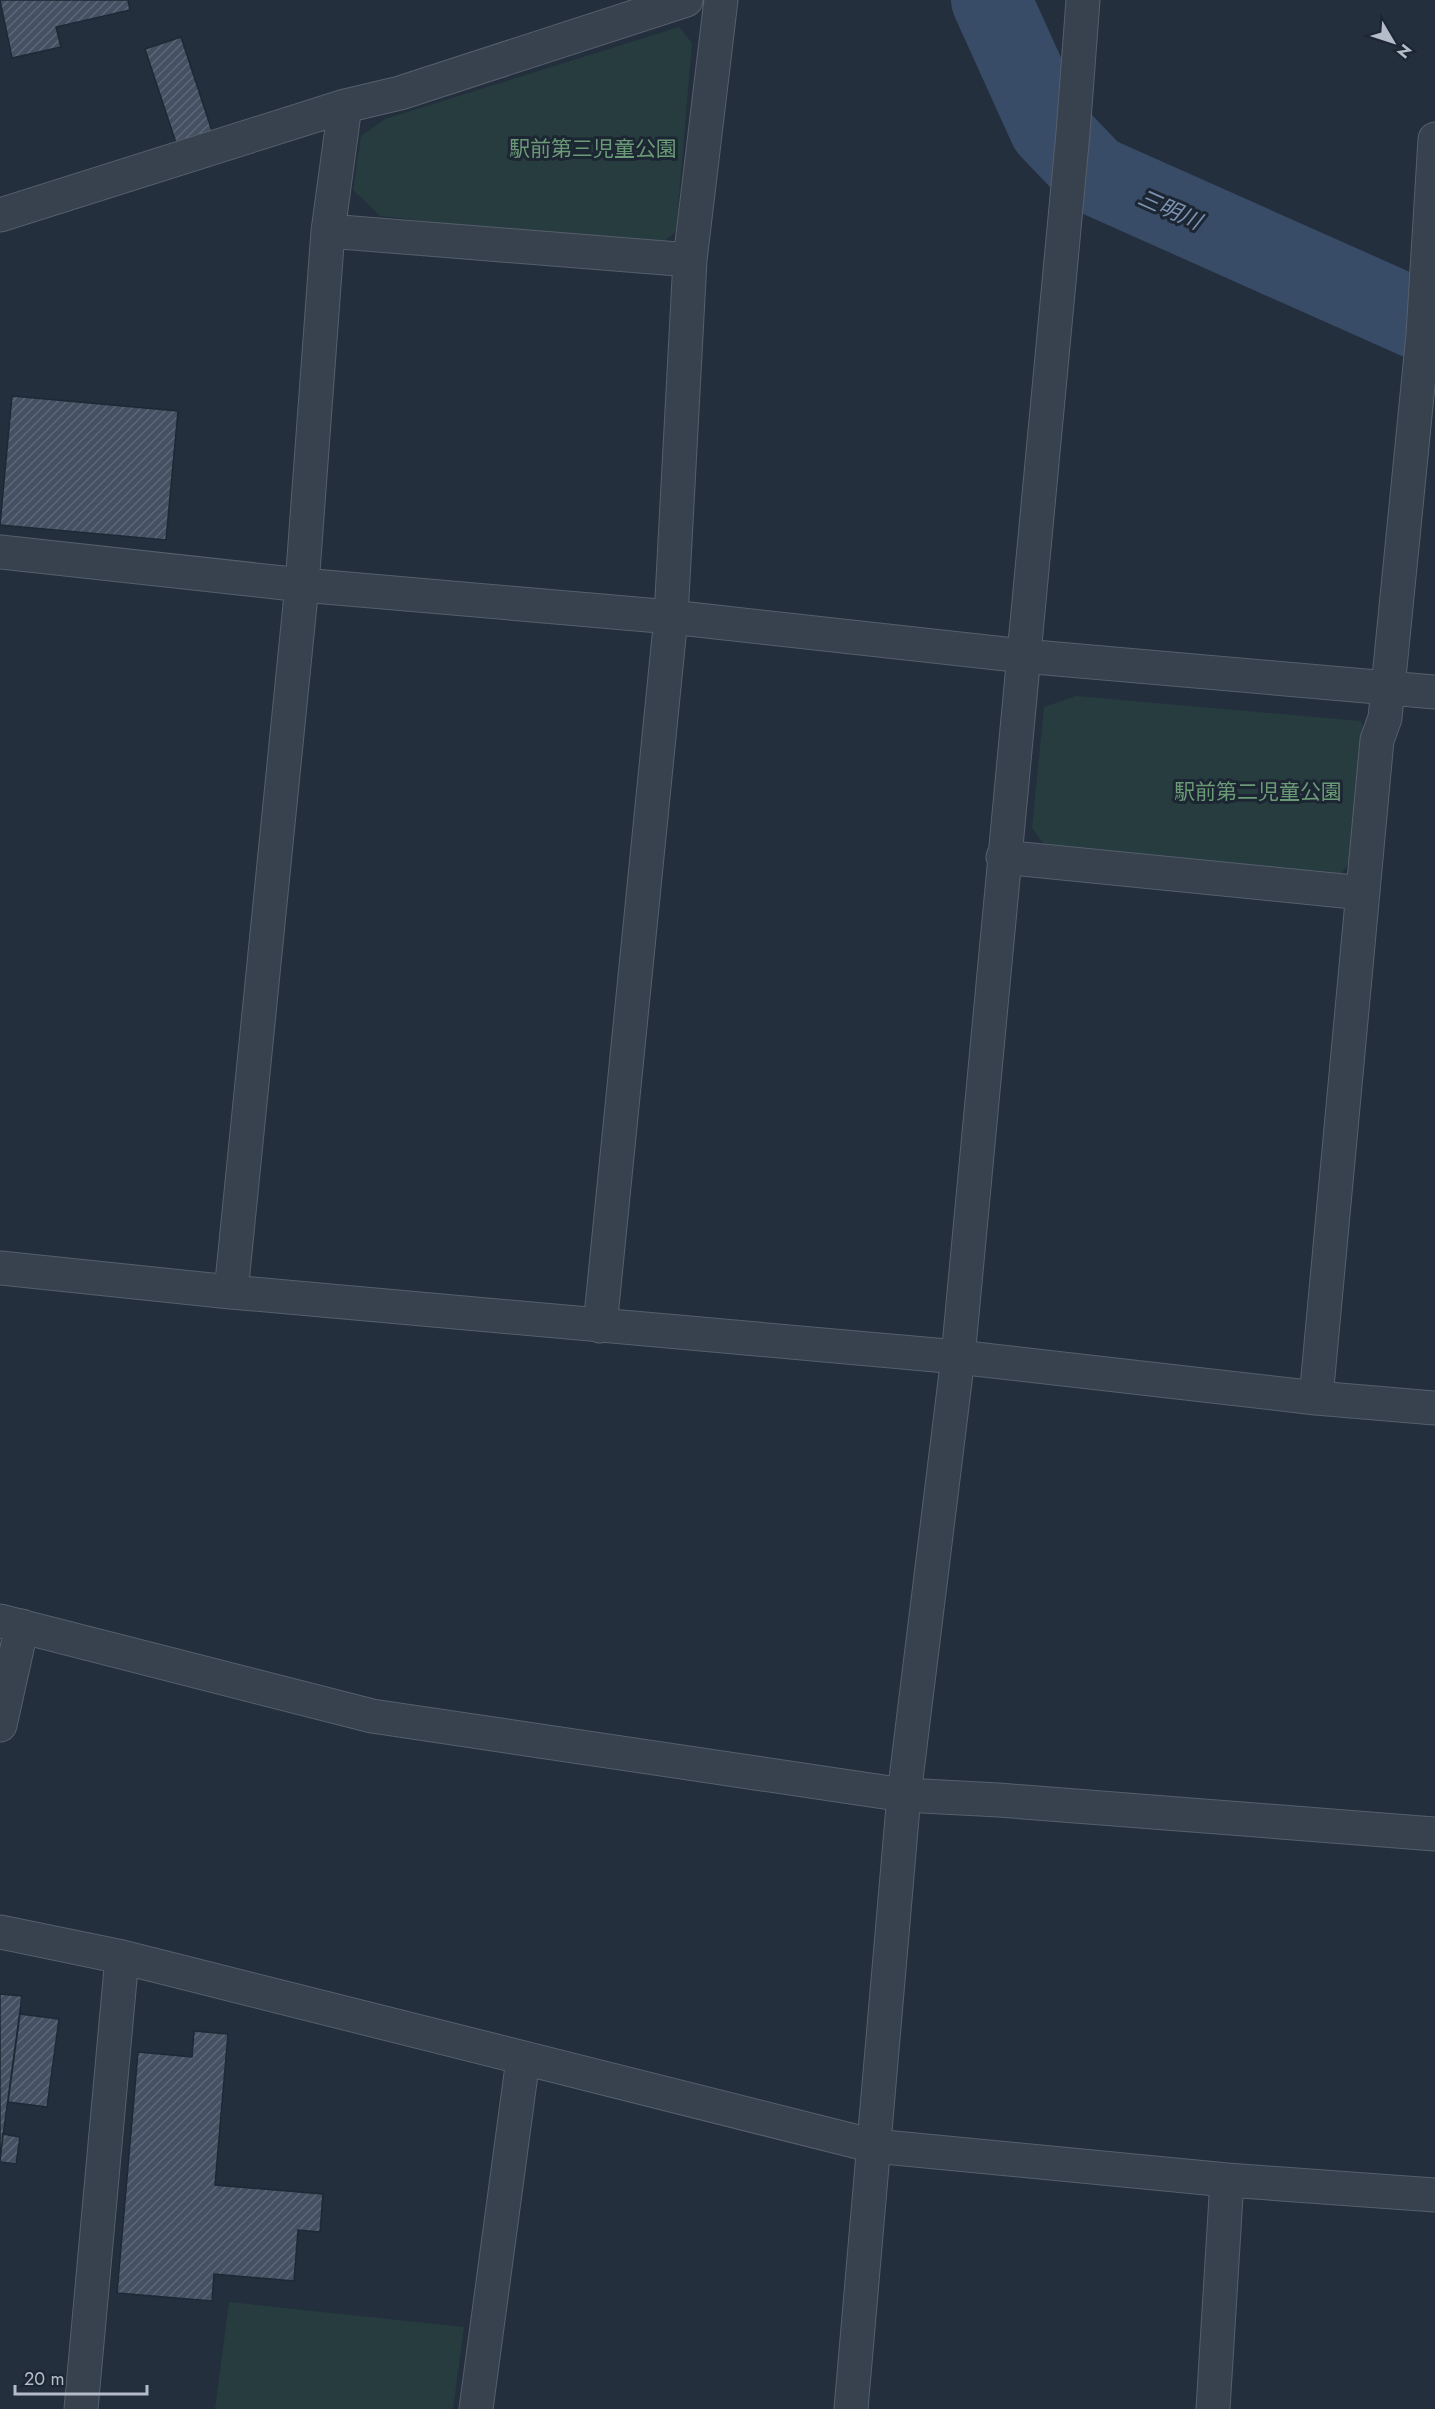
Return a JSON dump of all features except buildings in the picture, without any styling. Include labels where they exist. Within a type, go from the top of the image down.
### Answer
[{"type":"street","points":[[0,215],[345,106],[400,93],[686,0]]},
{"type":"street","points":[[600,1326],[671,617],[690,260],[721,0]]},
{"type":"street","points":[[852,2409],[904,1795],[958,1357],[1003,857],[1070,170],[1083,0]]},
{"type":"street","points":[[231,1292],[302,585],[328,231],[345,106]]},
{"type":"street","points":[[1316,1398],[1377,740],[1385,718],[1424,319],[1435,139]]},
{"type":"street","points":[[328,231],[690,260]]},
{"type":"street","points":[[0,552],[302,585],[671,617],[1023,656],[1435,692]]},
{"type":"street","points":[[1003,857],[1363,893]]},
{"type":"street","points":[[0,1268],[231,1292],[958,1357],[1316,1398],[1435,1408]]},
{"type":"street","points":[[0,1725],[11,1623],[372,1716],[904,1795],[999,1800],[1435,1834]]},
{"type":"street","points":[[0,1932],[122,1957],[874,2146],[1227,2180],[1435,2195]]},
{"type":"street","points":[[81,2409],[122,1957]]},
{"type":"street","points":[[476,2409],[523,2059]]},
{"type":"street","points":[[1213,2409],[1227,2180]]},
{"type":"green space","name":"駅前第三児童公園","points":[[679,27],[692,43],[676,231],[658,247],[380,216],[353,190],[361,136],[385,119]]},
{"type":"green space","name":"駅前第二児童公園","points":[[1076,696],[1361,721],[1366,738],[1353,858],[1336,880],[1049,851],[1032,828],[1044,707]]},
{"type":"green space","points":[[229,2302],[464,2327],[453,2409],[215,2409]]},
{"type":"waterway","name":"三明川","points":[[991,0],[1049,128],[1094,175],[1435,327]]}]
